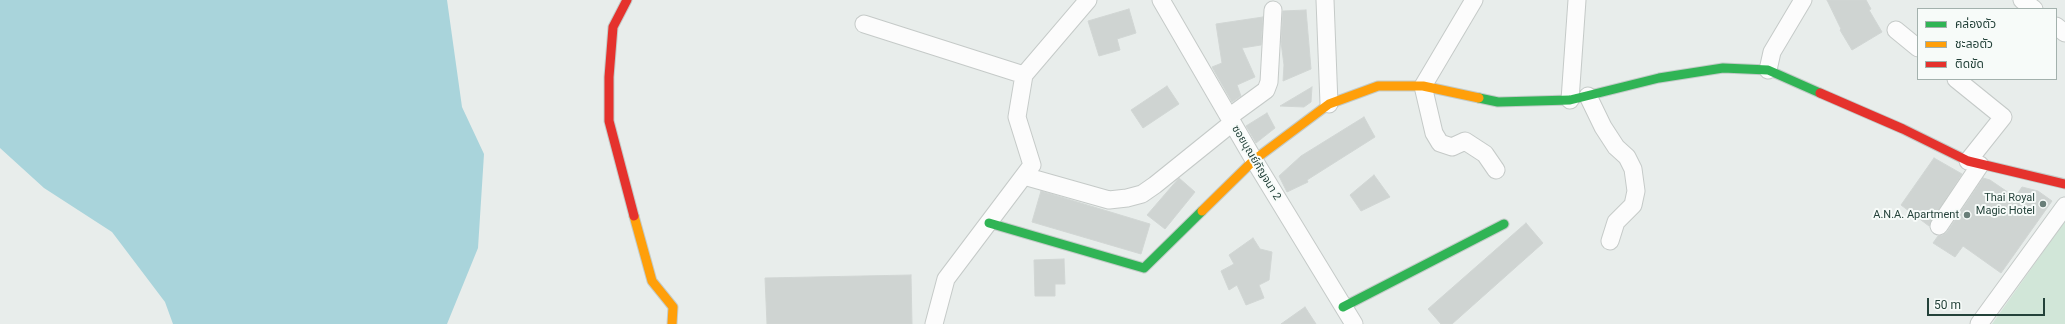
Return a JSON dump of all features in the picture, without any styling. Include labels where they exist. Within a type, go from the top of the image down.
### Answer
[{"type":"street","points":[[627,0],[613,27],[609,77],[609,121],[652,281],[673,307],[672,324]]},
{"type":"street","points":[[934,324],[946,279],[1032,165],[1017,117],[1024,75],[1088,0]]},
{"type":"street","name":"ซอยบุณย์กัญจนา 2","points":[[1161,0],[1230,120],[1354,324]]},
{"type":"street","points":[[1325,0],[1329,104]]},
{"type":"street","points":[[1474,0],[1423,86],[1434,133],[1440,143],[1452,147],[1465,141],[1485,154],[1496,170]]},
{"type":"street","points":[[1570,100],[1577,0]]},
{"type":"street","points":[[1768,70],[1772,52],[1803,0]]},
{"type":"street","points":[[2022,0],[2033,8]]},
{"type":"street","points":[[1024,176],[1109,200],[1127,198],[1142,194],[1155,185],[1266,90],[1269,82],[1273,10]]},
{"type":"street","points":[[864,24],[1024,75]]},
{"type":"street","points":[[2057,27],[2065,33]]},
{"type":"street","points":[[1896,30],[1917,47]]},
{"type":"street","points":[[989,223],[1144,268],[1254,160],[1329,104],[1378,86],[1423,86],[1498,102],[1570,100],[1659,78],[1723,68],[1768,70],[1903,129],[1974,163],[2065,184]]},
{"type":"street","points":[[1939,226],[1974,163],[2003,117],[1957,80]]},
{"type":"street","points":[[1588,96],[1603,127],[1616,147],[1627,157],[1633,169],[1636,191],[1633,205],[1616,222],[1610,241]]},
{"type":"street","points":[[1979,324],[2065,206]]},
{"type":"street","points":[[1343,307],[1504,224]]},
{"type":"green space","points":[[2065,221],[2065,324],[1992,324]]},
{"type":"water","points":[[0,0],[447,0],[462,107],[484,154],[478,248],[447,324],[173,324],[165,302],[112,232],[44,188],[0,148]]},
{"type":"building","points":[[1827,0],[1866,0],[1871,9],[1869,10],[1882,32],[1852,50],[1840,30],[1841,29]]},
{"type":"building","points":[[1129,9],[1136,33],[1117,39],[1120,50],[1099,56],[1088,21]]},
{"type":"building","points":[[1306,10],[1311,69],[1283,81],[1284,65],[1281,42],[1283,11]]},
{"type":"building","points":[[1263,17],[1261,45],[1242,48],[1255,77],[1237,85],[1241,96],[1232,102],[1212,67],[1222,63],[1216,24]]},
{"type":"building","points":[[1167,86],[1179,104],[1143,128],[1131,110]]},
{"type":"building","points":[[1312,87],[1311,102],[1304,107],[1280,106]]},
{"type":"building","points":[[1267,113],[1275,128],[1256,143],[1246,126]]},
{"type":"building","points":[[1364,117],[1375,137],[1307,180],[1308,182],[1287,192],[1279,176],[1301,156]]},
{"type":"building","points":[[1934,158],[1962,174],[1929,226],[1901,205]]},
{"type":"building","points":[[1374,175],[1390,197],[1361,211],[1350,195]]},
{"type":"building","points":[[1179,178],[1195,192],[1165,229],[1147,215]]},
{"type":"building","points":[[1983,178],[1990,180],[2015,197],[2022,187],[2038,191],[2052,201],[2001,273],[1963,246],[1955,257],[1933,243],[1938,236],[1947,232]]},
{"type":"building","points":[[1041,191],[1150,224],[1141,254],[1032,222]]},
{"type":"building","points":[[1526,223],[1543,243],[1452,324],[1441,324],[1428,309]]},
{"type":"building","points":[[1253,238],[1260,249],[1272,252],[1269,280],[1259,285],[1264,298],[1246,305],[1237,285],[1229,290],[1221,271],[1234,264],[1229,255]]},
{"type":"building","points":[[1064,259],[1065,284],[1055,284],[1055,296],[1035,296],[1034,260]]},
{"type":"building","points":[[911,275],[912,324],[767,324],[765,278]]},
{"type":"building","points":[[1305,307],[1316,324],[1281,324]]},
{"type":"traffic: fast","points":[[1479,98],[1498,102],[1570,100],[1659,78],[1723,68],[1768,70],[1820,93]]},
{"type":"traffic: fast","points":[[989,223],[1144,268],[1202,211]]},
{"type":"traffic: fast","points":[[1343,307],[1504,224]]},
{"type":"traffic: slow","points":[[1202,211],[1254,160],[1329,104],[1378,86],[1423,86],[1479,98]]},
{"type":"traffic: slow","points":[[634,216],[652,281],[673,307],[672,324]]},
{"type":"traffic: jam","points":[[627,0],[613,27],[609,77],[609,121],[634,216]]},
{"type":"traffic: jam","points":[[1820,93],[1903,129],[1968,161],[2065,184]]},
{"type":"place","name":"Thai Royal Magic Hotel","points":[[2043,204]]},
{"type":"place","name":"A.N.A. Apartment","points":[[1967,215]]}]
